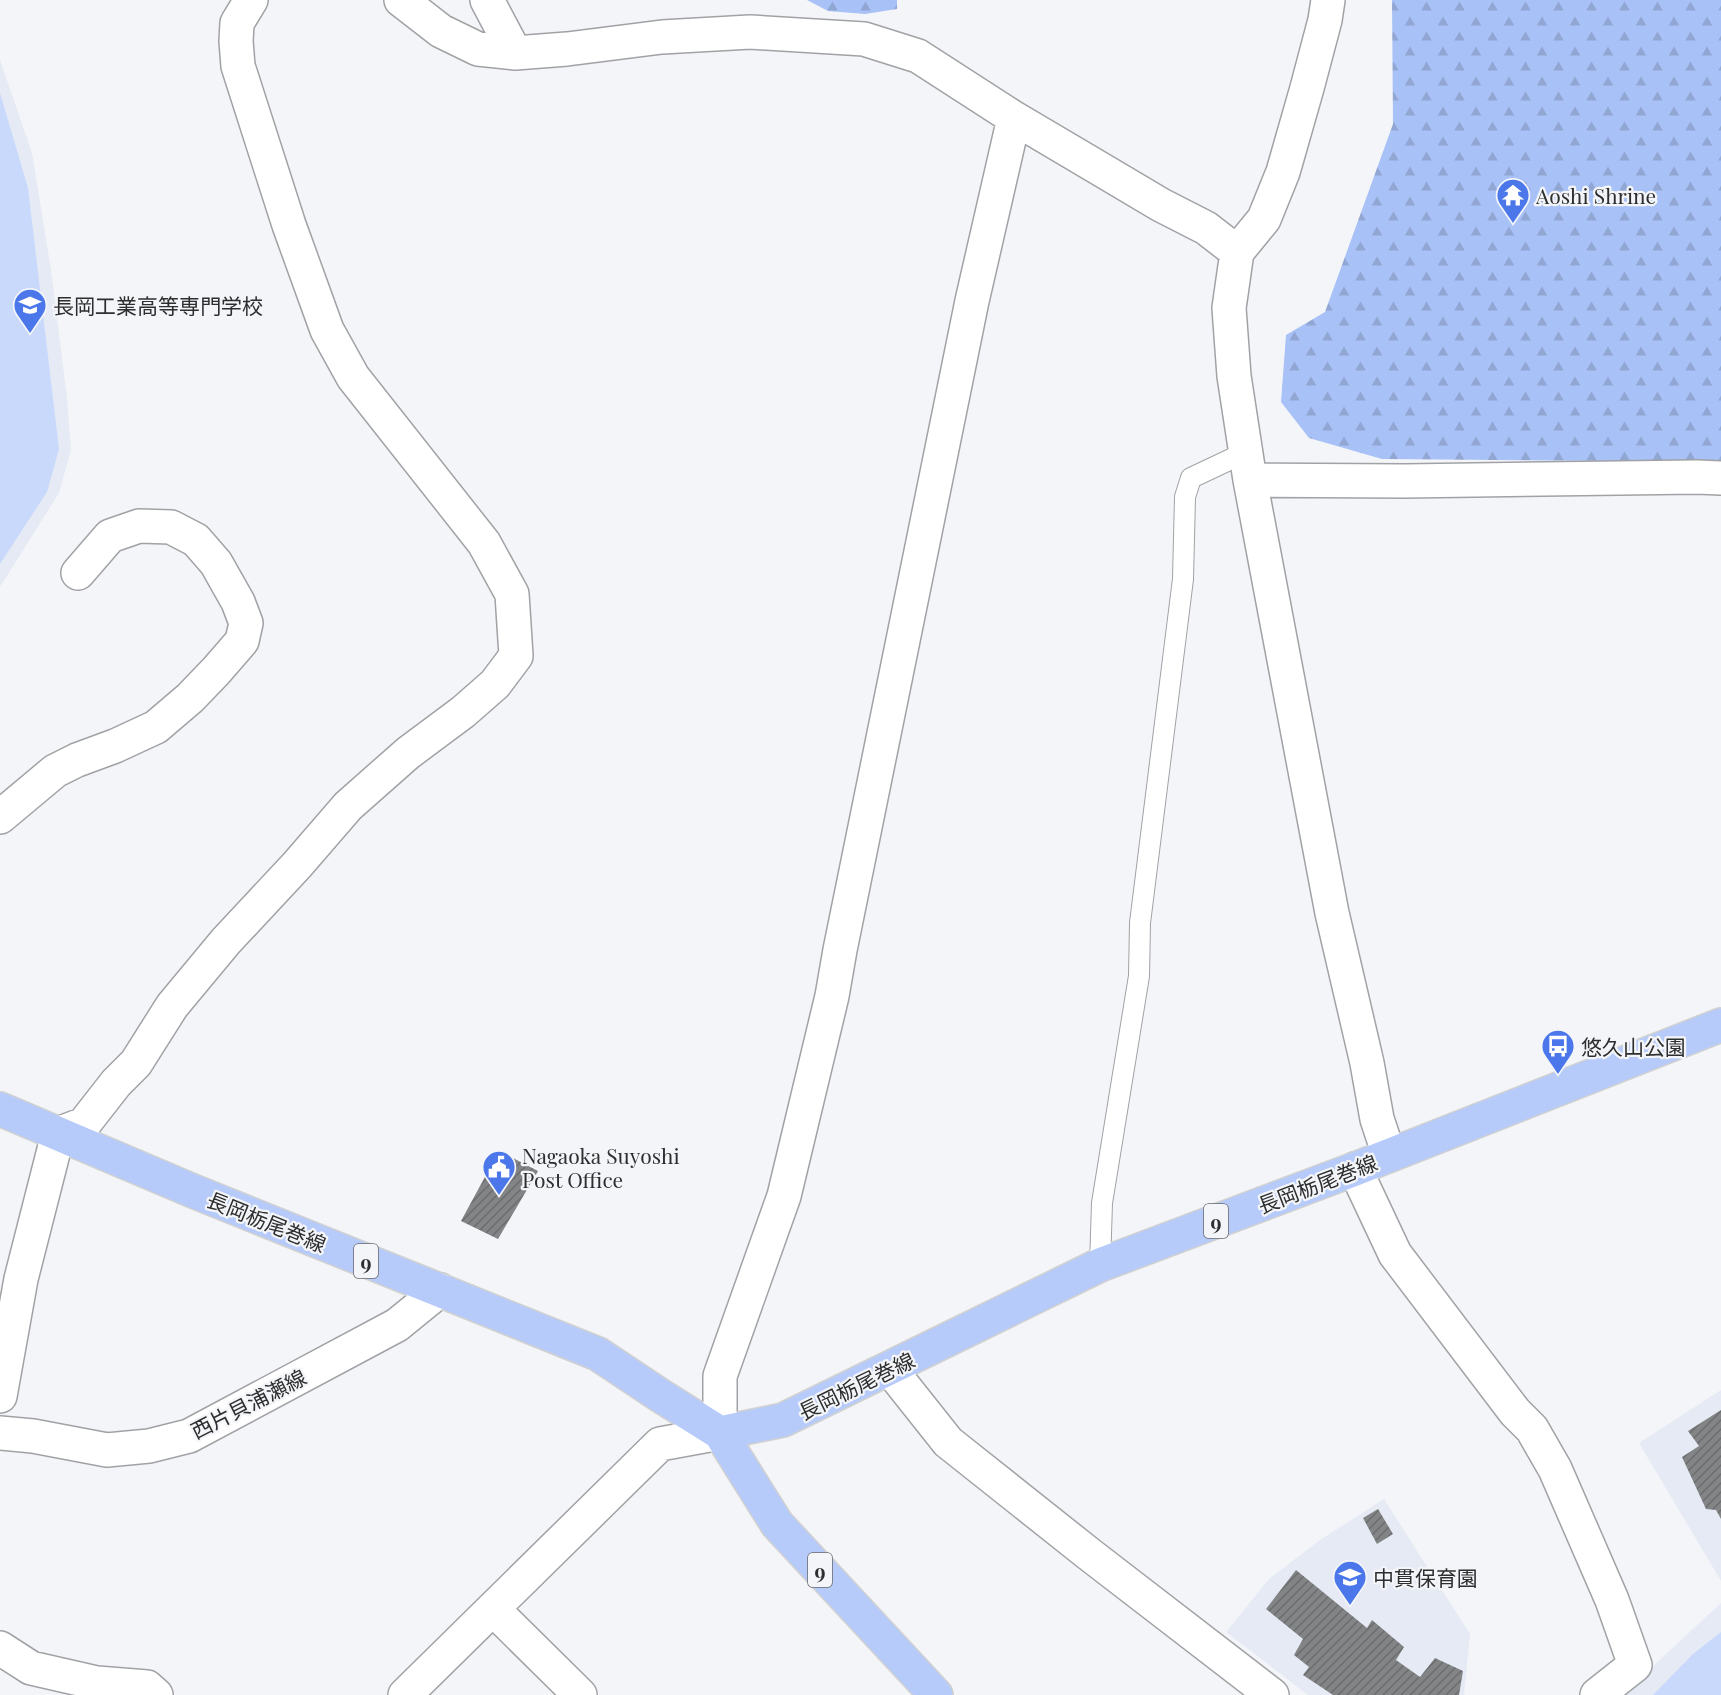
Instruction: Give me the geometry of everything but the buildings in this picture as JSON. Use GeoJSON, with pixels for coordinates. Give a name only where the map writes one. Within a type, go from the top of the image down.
{"type":"FeatureCollection","features":[{"type":"Feature","properties":{"kind":"main road","name":"長岡栃尾巻線"},"geometry":{"type":"LineString","coordinates":[[0,1109],[193,1191],[598,1354],[720,1433],[783,1420],[1100,1265],[1355,1169],[1721,1025]]}},
{"type":"Feature","properties":{"kind":"main road","name":"9"},"geometry":{"type":"LineString","coordinates":[[720,1433],[777,1524],[936,1695]]}},
{"type":"Feature","properties":{"kind":"street"},"geometry":{"type":"LineString","coordinates":[[0,1396],[21,1279],[58,1134],[84,1124],[116,1083],[136,1063],[172,1006],[226,941],[348,806],[408,753],[495,684],[516,656],[512,594],[484,543],[353,376],[327,330],[289,225],[238,66],[237,23],[252,0]]}},
{"type":"Feature","properties":{"kind":"street"},"geometry":{"type":"LineString","coordinates":[[401,0],[441,31],[478,49],[515,53],[662,37],[750,32],[864,39],[918,56],[1014,118],[1161,205],[1206,228],[1237,252]]}},
{"type":"Feature","properties":{"kind":"street"},"geometry":{"type":"LineString","coordinates":[[487,0],[515,53]]}},
{"type":"Feature","properties":{"kind":"street"},"geometry":{"type":"LineString","coordinates":[[1328,0],[1325,20],[1283,172],[1264,219],[1237,252],[1229,308],[1234,376],[1248,466],[1332,914],[1367,1063],[1377,1119],[1389,1155]]}},
{"type":"Feature","properties":{"kind":"street"},"geometry":{"type":"LineString","coordinates":[[405,1695],[660,1444],[720,1433],[720,1376],[784,1196],[832,996],[972,302],[1014,118]]}},
{"type":"Feature","properties":{"kind":"street"},"geometry":{"type":"LineString","coordinates":[[1248,466],[1405,481],[1721,478]]}},
{"type":"Feature","properties":{"kind":"street"},"geometry":{"type":"LineString","coordinates":[[0,817],[55,771],[156,727],[190,698],[242,640],[246,623],[238,602],[216,563],[196,540],[171,527],[138,526],[110,536],[78,573]]}},
{"type":"Feature","properties":{"kind":"street"},"geometry":{"type":"LineString","coordinates":[[1355,1169],[1395,1254],[1515,1412],[1532,1429],[1555,1469],[1612,1600],[1635,1665],[1597,1695]]}},
{"type":"Feature","properties":{"kind":"street","name":"西片貝浦瀬線"},"geometry":{"type":"LineString","coordinates":[[0,1432],[107,1450],[149,1446],[189,1436],[397,1325],[440,1290]]}},
{"type":"Feature","properties":{"kind":"street"},"geometry":{"type":"LineString","coordinates":[[890,1369],[948,1442],[1272,1695]]}},
{"type":"Feature","properties":{"kind":"street"},"geometry":{"type":"LineString","coordinates":[[493,1609],[580,1695]]}},
{"type":"Feature","properties":{"kind":"street"},"geometry":{"type":"LineString","coordinates":[[0,1648],[31,1668],[97,1683],[147,1687],[156,1695]]}},
{"type":"Feature","properties":{"kind":"lane"},"geometry":{"type":"LineString","coordinates":[[1100,1265],[1101,1203],[1140,976],[1140,923],[1183,579],[1185,497],[1191,478],[1248,466]]}},
{"type":"Feature","properties":{"kind":"shaded area","name":"長岡工業高等専門学校"},"geometry":{"type":"Polygon","coordinates":[[[0,60],[32,153],[51,270],[71,450],[59,493],[0,587],[0,60]]]}},
{"type":"Feature","properties":{"kind":"shaded area","name":"長岡工業高等専門学校"},"geometry":{"type":"Polygon","coordinates":[[[0,93],[28,188],[59,449],[47,492],[0,564],[0,93]]]}},
{"type":"Feature","properties":{"kind":"shaded area"},"geometry":{"type":"Polygon","coordinates":[[[1721,1390],[1721,1581],[1639,1443],[1721,1390]]]}},
{"type":"Feature","properties":{"kind":"shaded area","name":"中貫保育園"},"geometry":{"type":"Polygon","coordinates":[[[1384,1499],[1470,1634],[1464,1695],[1308,1695],[1226,1632],[1269,1579],[1320,1540],[1384,1499]]]}},
{"type":"Feature","properties":{"kind":"shaded area"},"geometry":{"type":"Polygon","coordinates":[[[1721,1603],[1721,1695],[1622,1695],[1721,1603]]]}},
{"type":"Feature","properties":{"kind":"shaded area"},"geometry":{"type":"Polygon","coordinates":[[[1721,1632],[1721,1695],[1653,1695],[1693,1654],[1721,1632]]]}},
{"type":"Feature","properties":{"kind":"green space"},"geometry":{"type":"Polygon","coordinates":[[[807,0],[897,0],[897,9],[865,14],[828,11],[807,0]]]}},
{"type":"Feature","properties":{"kind":"green space","name":"Aoshi Shrine"},"geometry":{"type":"Polygon","coordinates":[[[1392,0],[1721,0],[1721,462],[1382,459],[1309,438],[1281,402],[1286,335],[1325,312],[1393,124],[1392,0]]]}},
{"type":"Feature","properties":{"kind":"place","name":"Aoshi Shrine"},"geometry":{"type":"Point","coordinates":[1513,224]}},
{"type":"Feature","properties":{"kind":"place","name":"長岡工業高等専門学校"},"geometry":{"type":"Point","coordinates":[30,334]}},
{"type":"Feature","properties":{"kind":"place","name":"悠久山公園"},"geometry":{"type":"Point","coordinates":[1558,1075]}},
{"type":"Feature","properties":{"kind":"place","name":"Nagaoka Suyoshi Post Office"},"geometry":{"type":"Point","coordinates":[499,1196]}},
{"type":"Feature","properties":{"kind":"place","name":"中貫保育園"},"geometry":{"type":"Point","coordinates":[1350,1606]}}]}
